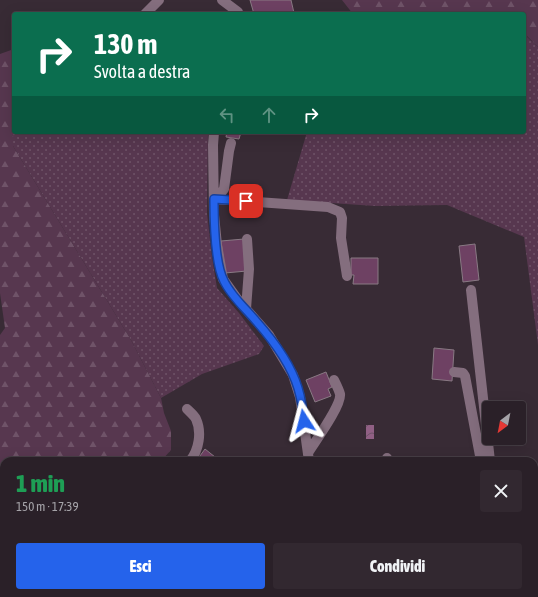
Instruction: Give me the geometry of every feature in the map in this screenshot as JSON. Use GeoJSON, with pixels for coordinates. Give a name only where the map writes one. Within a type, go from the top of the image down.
{"type":"FeatureCollection","features":[{"type":"Feature","properties":{"kind":"street"},"geometry":{"type":"LineString","coordinates":[[147,12],[159,0]]}},
{"type":"Feature","properties":{"kind":"street"},"geometry":{"type":"LineString","coordinates":[[222,0],[237,12]]}},
{"type":"Feature","properties":{"kind":"street"},"geometry":{"type":"LineString","coordinates":[[234,0],[238,12]]}},
{"type":"Feature","properties":{"kind":"street"},"geometry":{"type":"LineString","coordinates":[[214,134],[214,215],[223,280],[228,289],[268,335],[283,357],[295,381],[301,402],[308,457]]}},
{"type":"Feature","properties":{"kind":"street"},"geometry":{"type":"LineString","coordinates":[[214,199],[224,189],[228,151],[231,142]]}},
{"type":"Feature","properties":{"kind":"street"},"geometry":{"type":"LineString","coordinates":[[214,199],[334,208],[340,212],[342,218],[340,238],[347,276]]}},
{"type":"Feature","properties":{"kind":"street"},"geometry":{"type":"LineString","coordinates":[[246,309],[249,269],[247,239]]}},
{"type":"Feature","properties":{"kind":"street"},"geometry":{"type":"LineString","coordinates":[[471,290],[490,457]]}},
{"type":"Feature","properties":{"kind":"street"},"geometry":{"type":"LineString","coordinates":[[454,372],[462,373],[466,376],[480,457]]}},
{"type":"Feature","properties":{"kind":"street"},"geometry":{"type":"LineString","coordinates":[[308,457],[340,399],[340,394],[334,380]]}},
{"type":"Feature","properties":{"kind":"street"},"geometry":{"type":"LineString","coordinates":[[187,409],[196,418],[198,428],[199,439],[192,457]]}},
{"type":"Feature","properties":{"kind":"green space"},"geometry":{"type":"Polygon","coordinates":[[[342,0],[538,0],[538,47],[526,36],[526,12],[351,12],[342,0]]]}},
{"type":"Feature","properties":{"kind":"green space"},"geometry":{"type":"Polygon","coordinates":[[[526,36],[538,47],[538,345],[524,237],[447,205],[375,206],[287,200],[306,134],[526,134],[526,36]]]}},
{"type":"Feature","properties":{"kind":"green space"},"geometry":{"type":"Polygon","coordinates":[[[12,50],[13,146],[131,340],[161,398],[164,413],[171,431],[171,450],[165,457],[0,457],[0,335],[5,328],[0,293],[0,54],[12,50]]]}},
{"type":"Feature","properties":{"kind":"green space"},"geometry":{"type":"Polygon","coordinates":[[[13,134],[208,134],[207,213],[217,288],[239,313],[264,346],[259,354],[202,374],[161,398],[131,340],[13,146],[13,134]]]}},
{"type":"Feature","properties":{"kind":"water"},"geometry":{"type":"Polygon","coordinates":[[[366,425],[374,425],[374,439],[366,439],[366,425]]]}},
{"type":"Feature","properties":{"kind":"building"},"geometry":{"type":"Polygon","coordinates":[[[250,0],[291,0],[294,12],[253,12],[250,0]]]}},
{"type":"Feature","properties":{"kind":"building"},"geometry":{"type":"Polygon","coordinates":[[[227,134],[240,134],[239,139],[226,137],[227,134]]]}},
{"type":"Feature","properties":{"kind":"building"},"geometry":{"type":"Polygon","coordinates":[[[244,239],[247,271],[225,273],[221,241],[244,239]]]}},
{"type":"Feature","properties":{"kind":"building"},"geometry":{"type":"Polygon","coordinates":[[[475,244],[479,280],[463,282],[459,246],[475,244]]]}},
{"type":"Feature","properties":{"kind":"building"},"geometry":{"type":"Polygon","coordinates":[[[351,258],[378,258],[378,284],[353,284],[354,275],[351,275],[351,258]]]}},
{"type":"Feature","properties":{"kind":"building"},"geometry":{"type":"Polygon","coordinates":[[[434,348],[454,350],[452,381],[432,379],[434,348]]]}},
{"type":"Feature","properties":{"kind":"building"},"geometry":{"type":"Polygon","coordinates":[[[326,372],[332,387],[328,389],[331,396],[315,402],[306,380],[326,372]]]}},
{"type":"Feature","properties":{"kind":"building"},"geometry":{"type":"Polygon","coordinates":[[[205,449],[215,457],[199,457],[205,449]]]}},
{"type":"Feature","properties":{"kind":"route"},"geometry":{"type":"LineString","coordinates":[[246,201],[214,199],[217,245],[223,280],[228,289],[268,335],[283,357],[298,386],[304,421]]}}]}
